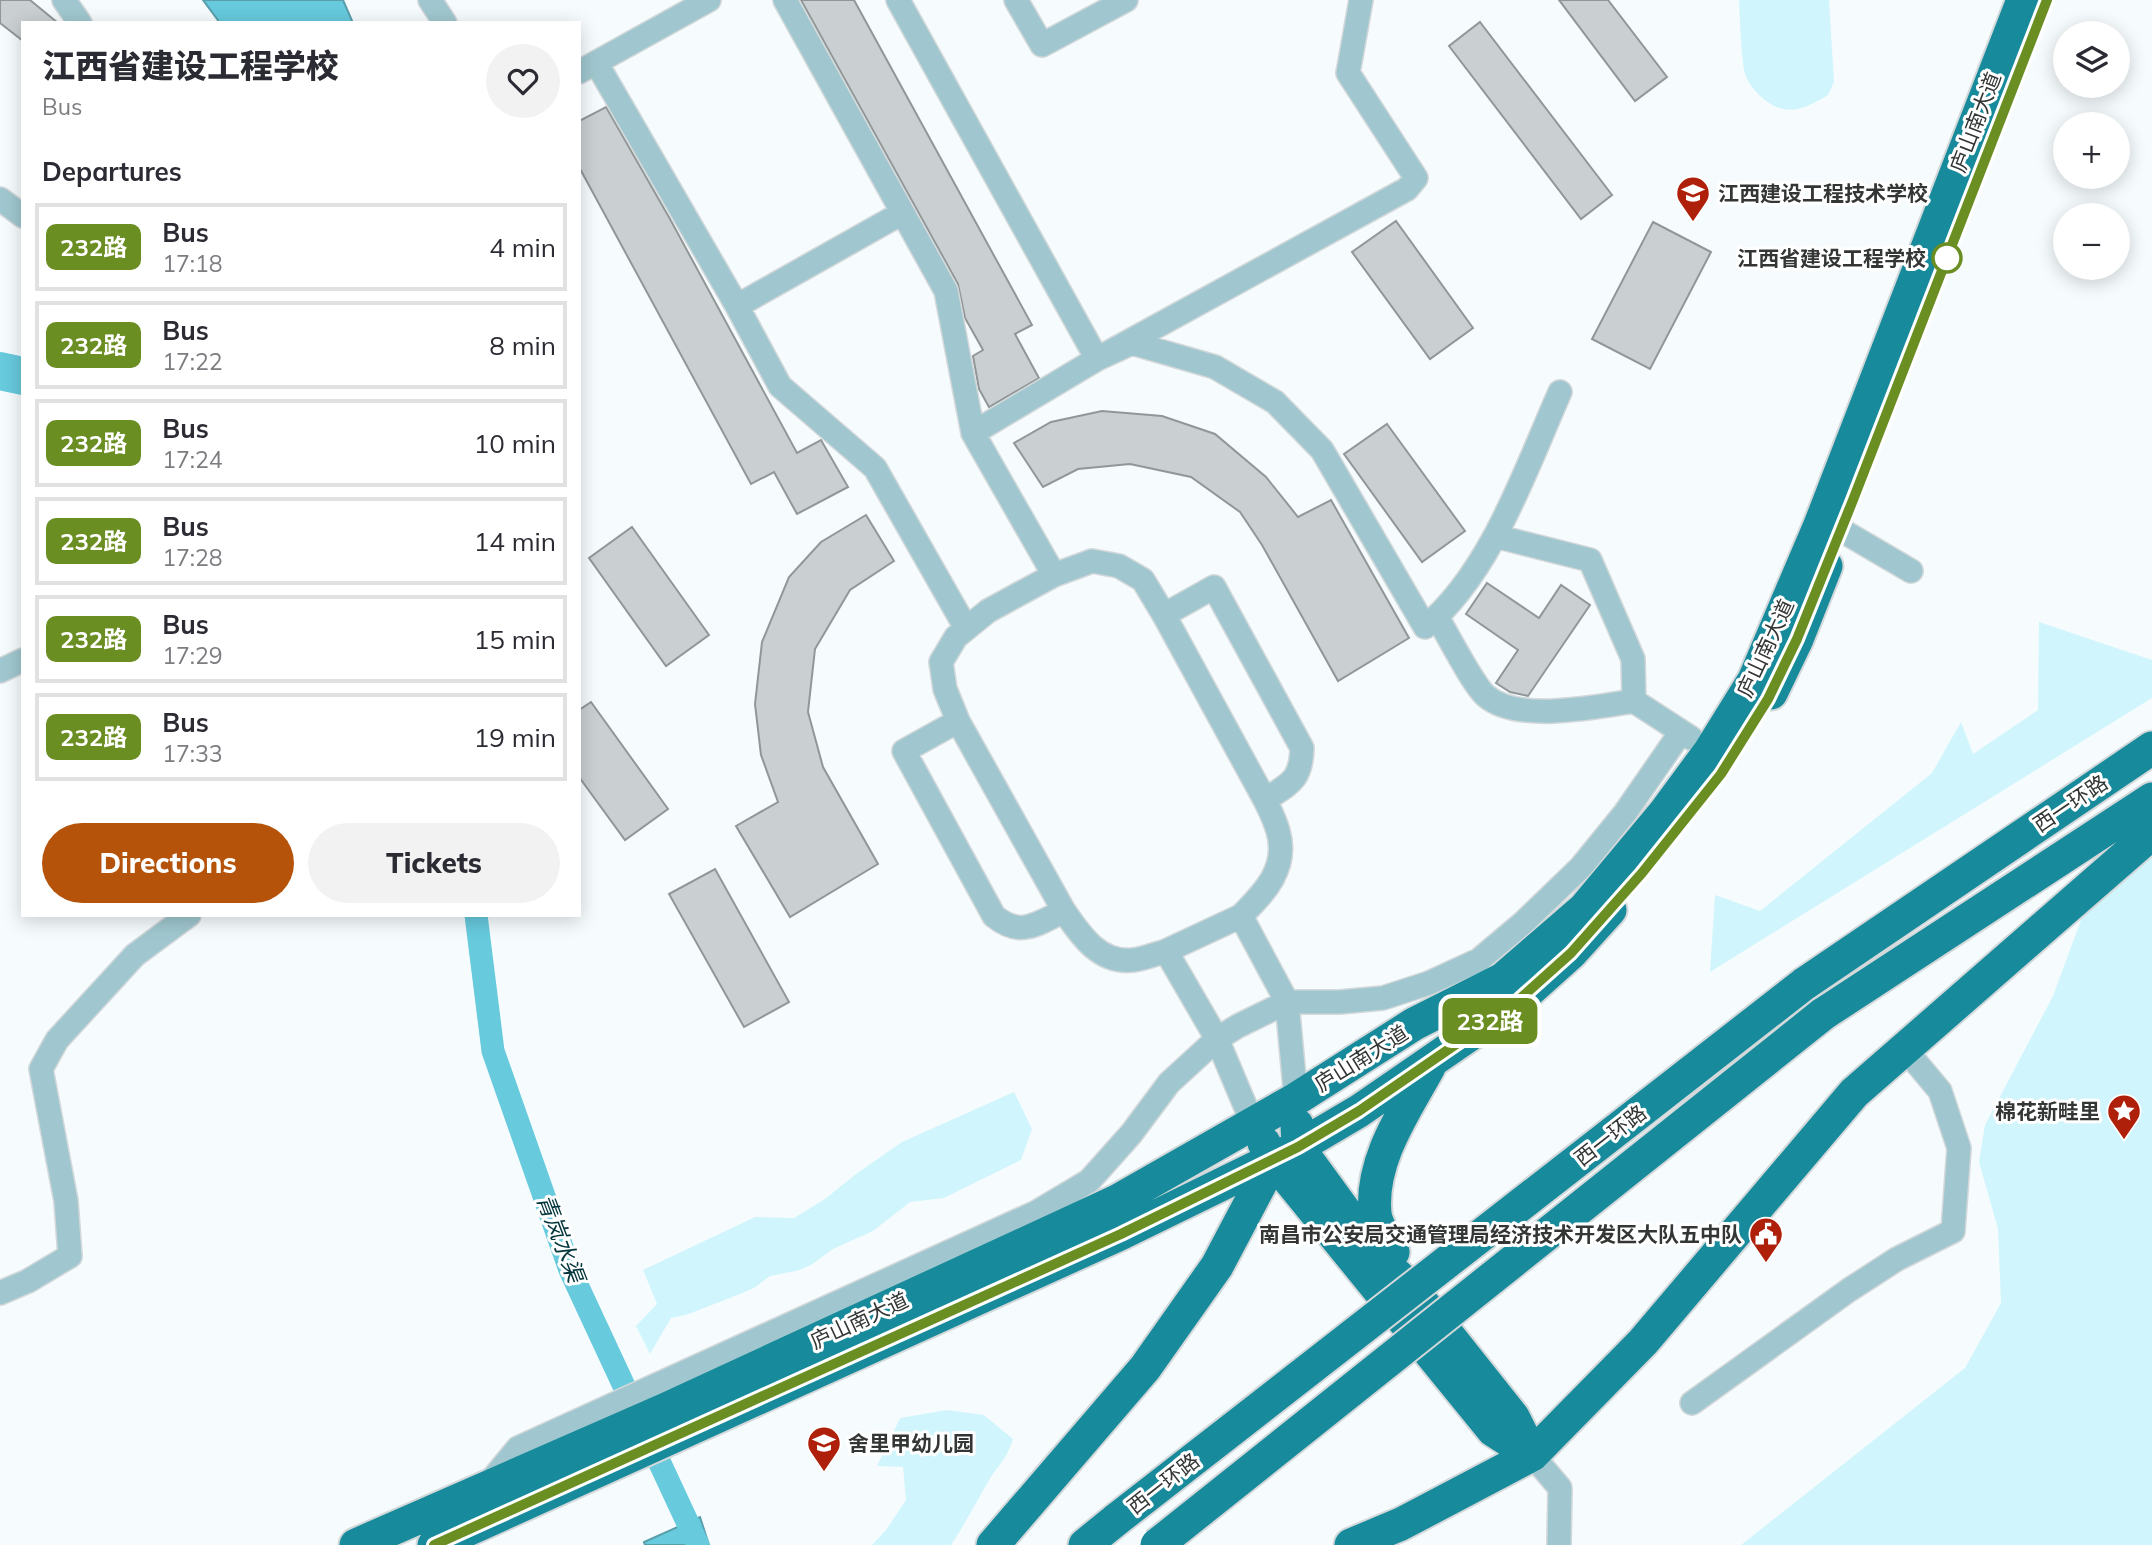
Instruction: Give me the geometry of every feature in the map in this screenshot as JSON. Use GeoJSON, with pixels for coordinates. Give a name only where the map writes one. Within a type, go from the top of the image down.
{"type":"FeatureCollection","features":[{"type":"Feature","properties":{"kind":"highway","name":"庐山南大道"},"geometry":{"type":"LineString","coordinates":[[434,1545],[669,1394],[1117,1201],[1296,1098],[1414,1024],[1503,979],[1584,909],[1665,812],[1710,751],[1754,680],[1820,525],[2023,0]]}},
{"type":"Feature","properties":{"kind":"highway","name":"庐山南大道"},"geometry":{"type":"LineString","coordinates":[[356,1545],[599,1440],[694,1427],[1121,1234],[1285,1153],[1359,1111],[1513,1005],[1571,953],[1642,873],[1721,774],[1768,699],[1797,639],[1841,530],[2047,0]]}},
{"type":"Feature","properties":{"kind":"highway","name":"西一环路"},"geometry":{"type":"LineString","coordinates":[[1085,1545],[1804,984],[2152,748]]}},
{"type":"Feature","properties":{"kind":"highway","name":"西一环路"},"geometry":{"type":"LineString","coordinates":[[1157,1545],[1823,1014],[2152,799]]}},
{"type":"Feature","properties":{"kind":"highway"},"geometry":{"type":"LineString","coordinates":[[1351,1545],[1401,1524],[1532,1455],[1643,1342],[1854,1093],[2152,833]]}},
{"type":"Feature","properties":{"kind":"highway"},"geometry":{"type":"LineString","coordinates":[[1409,1286],[1374,1216],[1376,1184],[1391,1137],[1433,1062]]}},
{"type":"Feature","properties":{"kind":"highway"},"geometry":{"type":"LineString","coordinates":[[993,1545],[1145,1368],[1217,1266],[1285,1153],[1296,1098]]}},
{"type":"Feature","properties":{"kind":"highway"},"geometry":{"type":"LineString","coordinates":[[1252,1122],[1285,1153],[1381,1261],[1409,1286],[1513,1417],[1532,1455]]}},
{"type":"Feature","properties":{"kind":"highway"},"geometry":{"type":"LineString","coordinates":[[1285,1153],[1493,1430],[1532,1455]]}},
{"type":"Feature","properties":{"kind":"street"},"geometry":{"type":"LineString","coordinates":[[64,0],[79,21]]}},
{"type":"Feature","properties":{"kind":"street"},"geometry":{"type":"LineString","coordinates":[[430,0],[444,21]]}},
{"type":"Feature","properties":{"kind":"street"},"geometry":{"type":"LineString","coordinates":[[709,0],[588,68],[737,306],[780,386],[875,468],[966,628]]}},
{"type":"Feature","properties":{"kind":"street"},"geometry":{"type":"LineString","coordinates":[[785,0],[946,291],[973,433],[1054,575]]}},
{"type":"Feature","properties":{"kind":"street"},"geometry":{"type":"LineString","coordinates":[[898,0],[1097,359]]}},
{"type":"Feature","properties":{"kind":"street"},"geometry":{"type":"LineString","coordinates":[[1016,0],[1042,45],[1126,0]]}},
{"type":"Feature","properties":{"kind":"street"},"geometry":{"type":"LineString","coordinates":[[973,433],[1097,359],[1407,189],[1416,178],[1348,73],[1361,0]]}},
{"type":"Feature","properties":{"kind":"street"},"geometry":{"type":"LineString","coordinates":[[0,199],[21,215]]}},
{"type":"Feature","properties":{"kind":"street"},"geometry":{"type":"LineString","coordinates":[[737,306],[902,212]]}},
{"type":"Feature","properties":{"kind":"street"},"geometry":{"type":"LineString","coordinates":[[1097,359],[1132,343],[1215,368],[1275,402],[1322,450],[1425,627],[1437,617],[1466,582],[1495,536],[1560,392]]}},
{"type":"Feature","properties":{"kind":"street"},"geometry":{"type":"LineString","coordinates":[[1841,530],[1912,571]]}},
{"type":"Feature","properties":{"kind":"street"},"geometry":{"type":"LineString","coordinates":[[1495,536],[1590,560],[1633,659],[1634,701]]}},
{"type":"Feature","properties":{"kind":"street"},"geometry":{"type":"LineString","coordinates":[[1092,561],[1119,566],[1143,580],[1265,800],[1279,832],[1280,861],[1267,890],[1241,916],[1166,951],[1132,960],[1106,958],[1083,938],[1064,911],[958,721],[945,689],[941,662],[956,636],[988,611],[1054,575],[1092,561]]}},
{"type":"Feature","properties":{"kind":"street"},"geometry":{"type":"LineString","coordinates":[[1164,615],[1214,587],[1302,748],[1301,767],[1293,781],[1265,800]]}},
{"type":"Feature","properties":{"kind":"street"},"geometry":{"type":"LineString","coordinates":[[1437,617],[1483,695],[1500,706],[1561,713],[1634,701],[1710,751]]}},
{"type":"Feature","properties":{"kind":"street"},"geometry":{"type":"LineString","coordinates":[[0,671],[21,661]]}},
{"type":"Feature","properties":{"kind":"street"},"geometry":{"type":"LineString","coordinates":[[958,721],[904,751],[994,916],[1006,926],[1024,930],[1064,911]]}},
{"type":"Feature","properties":{"kind":"street"},"geometry":{"type":"LineString","coordinates":[[669,1394],[1037,1212],[1089,1181],[1131,1134],[1169,1083],[1217,1039],[1238,1026],[1287,1002],[1340,1002],[1383,998],[1429,983],[1479,960],[1523,923],[1581,867],[1625,813],[1681,732]]}},
{"type":"Feature","properties":{"kind":"street"},"geometry":{"type":"LineString","coordinates":[[1241,916],[1287,1002],[1296,1098]]}},
{"type":"Feature","properties":{"kind":"street"},"geometry":{"type":"LineString","coordinates":[[0,1293],[28,1281],[70,1256],[66,1200],[41,1069],[57,1040],[135,955],[186,917]]}},
{"type":"Feature","properties":{"kind":"street"},"geometry":{"type":"LineString","coordinates":[[1166,951],[1217,1039],[1252,1122]]}},
{"type":"Feature","properties":{"kind":"street"},"geometry":{"type":"LineString","coordinates":[[1692,1403],[1849,1290],[1897,1259],[1953,1231],[1959,1148],[1940,1091],[1904,1048]]}},
{"type":"Feature","properties":{"kind":"street"},"geometry":{"type":"LineString","coordinates":[[1532,1455],[1560,1488],[1559,1545]]}},
{"type":"Feature","properties":{"kind":"shaded area"},"geometry":{"type":"Polygon","coordinates":[[[1739,0],[1829,0],[1834,82],[1828,95],[1793,110],[1777,107],[1757,93],[1744,70],[1739,0]]]}},
{"type":"Feature","properties":{"kind":"shaded area"},"geometry":{"type":"Polygon","coordinates":[[[2039,622],[2152,660],[2152,698],[1710,972],[1715,895],[1760,911],[1932,773],[1961,722],[1973,754],[2038,710],[2039,622]]]}},
{"type":"Feature","properties":{"kind":"shaded area"},"geometry":{"type":"Polygon","coordinates":[[[2152,842],[2152,1545],[1741,1545],[1965,1368],[2001,1303],[1998,1229],[1979,1162],[1985,1125],[2053,996],[2092,890],[2152,842]]]}},
{"type":"Feature","properties":{"kind":"shaded area"},"geometry":{"type":"Polygon","coordinates":[[[1014,1092],[1032,1129],[1021,1160],[944,1198],[910,1202],[873,1231],[833,1249],[811,1265],[770,1276],[754,1288],[686,1315],[671,1318],[650,1354],[636,1326],[657,1304],[643,1270],[755,1217],[794,1218],[825,1199],[902,1142],[1014,1092]]]}},
{"type":"Feature","properties":{"kind":"shaded area"},"geometry":{"type":"Polygon","coordinates":[[[947,1410],[984,1415],[1013,1439],[1006,1455],[951,1545],[872,1545],[886,1530],[906,1500],[903,1467],[877,1466],[900,1418],[947,1410]]]}},
{"type":"Feature","properties":{"kind":"water"},"geometry":{"type":"Polygon","coordinates":[[[203,0],[343,0],[352,21],[219,21],[203,0]]]}},
{"type":"Feature","properties":{"kind":"water"},"geometry":{"type":"Polygon","coordinates":[[[700,1517],[709,1545],[645,1545],[644,1542],[700,1517]]]}},
{"type":"Feature","properties":{"kind":"building"},"geometry":{"type":"Polygon","coordinates":[[[0,0],[30,0],[56,21],[21,21],[21,39],[0,23],[0,0]]]}},
{"type":"Feature","properties":{"kind":"building"},"geometry":{"type":"Polygon","coordinates":[[[801,0],[854,0],[1032,325],[1015,334],[1039,378],[989,407],[979,389],[973,356],[983,350],[965,318],[958,284],[801,0]]]}},
{"type":"Feature","properties":{"kind":"building"},"geometry":{"type":"Polygon","coordinates":[[[1559,0],[1608,0],[1667,77],[1635,101],[1559,0]]]}},
{"type":"Feature","properties":{"kind":"building"},"geometry":{"type":"Polygon","coordinates":[[[1480,22],[1612,195],[1581,219],[1449,46],[1480,22]]]}},
{"type":"Feature","properties":{"kind":"building"},"geometry":{"type":"Polygon","coordinates":[[[606,107],[797,453],[821,440],[848,487],[797,514],[774,472],[751,484],[581,171],[581,120],[606,107]]]}},
{"type":"Feature","properties":{"kind":"building"},"geometry":{"type":"Polygon","coordinates":[[[1396,221],[1473,328],[1430,359],[1352,252],[1396,221]]]}},
{"type":"Feature","properties":{"kind":"building"},"geometry":{"type":"Polygon","coordinates":[[[1653,222],[1711,252],[1650,369],[1592,339],[1653,222]]]}},
{"type":"Feature","properties":{"kind":"building"},"geometry":{"type":"Polygon","coordinates":[[[1102,411],[1162,416],[1215,434],[1266,477],[1298,517],[1331,500],[1409,638],[1338,681],[1262,545],[1240,512],[1191,477],[1130,464],[1078,469],[1043,487],[1014,443],[1051,422],[1102,411]]]}},
{"type":"Feature","properties":{"kind":"building"},"geometry":{"type":"Polygon","coordinates":[[[1387,424],[1465,531],[1422,562],[1344,454],[1387,424]]]}},
{"type":"Feature","properties":{"kind":"building"},"geometry":{"type":"Polygon","coordinates":[[[866,515],[894,561],[850,590],[815,649],[808,712],[823,767],[878,864],[790,917],[736,826],[778,802],[761,755],[755,704],[762,642],[789,577],[821,542],[866,515]]]}},
{"type":"Feature","properties":{"kind":"building"},"geometry":{"type":"Polygon","coordinates":[[[632,527],[709,635],[666,666],[589,558],[632,527]]]}},
{"type":"Feature","properties":{"kind":"building"},"geometry":{"type":"Polygon","coordinates":[[[1487,583],[1539,618],[1561,585],[1590,605],[1528,696],[1510,692],[1496,683],[1518,650],[1466,614],[1487,583]]]}},
{"type":"Feature","properties":{"kind":"building"},"geometry":{"type":"Polygon","coordinates":[[[591,702],[668,809],[625,840],[581,780],[581,709],[591,702]]]}},
{"type":"Feature","properties":{"kind":"building"},"geometry":{"type":"Polygon","coordinates":[[[715,869],[789,1002],[744,1027],[669,894],[715,869]]]}},
{"type":"Feature","properties":{"kind":"waterway"},"geometry":{"type":"LineString","coordinates":[[0,371],[21,376]]}},
{"type":"Feature","properties":{"kind":"waterway","name":"青岚水渠"},"geometry":{"type":"LineString","coordinates":[[476,917],[493,1051],[570,1270],[698,1545]]}},
{"type":"Feature","properties":{"kind":"bus line","name":"232路"},"geometry":{"type":"LineString","coordinates":[[434,1545],[1121,1234],[1298,1147],[1433,1062],[1513,1005],[1571,953],[1642,873],[1721,774],[1768,699],[1797,639],[1853,500],[2047,0]]}},
{"type":"Feature","properties":{"kind":"place","name":"江西建设工程技术学校"},"geometry":{"type":"Point","coordinates":[1693,223]}},
{"type":"Feature","properties":{"kind":"place","name":"江西省建设工程学校"},"geometry":{"type":"Point","coordinates":[1947,258]}},
{"type":"Feature","properties":{"kind":"place","name":"棉花新畦里"},"geometry":{"type":"Point","coordinates":[2124,1141]}},
{"type":"Feature","properties":{"kind":"place","name":"南昌市公安局交通管理局经济技术开发区大队五中队"},"geometry":{"type":"Point","coordinates":[1766,1264]}},
{"type":"Feature","properties":{"kind":"place","name":"舍里甲幼儿园"},"geometry":{"type":"Point","coordinates":[824,1473]}}]}
